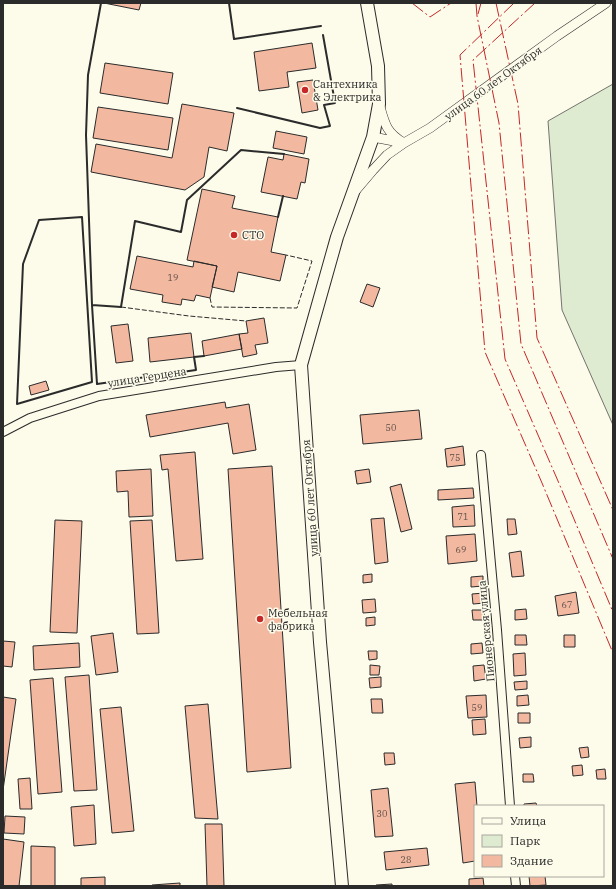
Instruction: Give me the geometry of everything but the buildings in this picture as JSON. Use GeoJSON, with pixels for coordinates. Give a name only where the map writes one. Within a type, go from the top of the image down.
{"type":"FeatureCollection","features":[{"type":"Feature","properties":{"kind":"main road","name":"улица 60 лет Октября"},"geometry":{"type":"LineString","coordinates":[[342,886],[320,642],[301,365],[337,237],[373,137],[379,104],[378,66],[367,3]]}},
{"type":"Feature","properties":{"kind":"street","name":"улица 60 лет Октября"},"geometry":{"type":"LineString","coordinates":[[352,195],[372,170],[387,155],[404,142],[430,128],[557,36],[606,3]]}},
{"type":"Feature","properties":{"kind":"street"},"geometry":{"type":"LineString","coordinates":[[379,104],[383,120],[388,131],[396,138],[404,142]]}},
{"type":"Feature","properties":{"kind":"street"},"geometry":{"type":"LineString","coordinates":[[373,137],[404,142]]}},
{"type":"Feature","properties":{"kind":"street","name":"улица Герцена"},"geometry":{"type":"LineString","coordinates":[[3,432],[30,418],[99,396],[276,367],[301,365]]}},
{"type":"Feature","properties":{"kind":"street","name":"Пионерская улица"},"geometry":{"type":"LineString","coordinates":[[481,455],[497,630],[510,805]]}},
{"type":"Feature","properties":{"kind":"green space"},"geometry":{"type":"Polygon","coordinates":[[[613,84],[613,425],[562,310],[548,121],[613,84]]]}},
{"type":"Feature","properties":{"kind":"fence"},"geometry":{"type":"LineString","coordinates":[[210,298],[212,307],[297,308],[312,261],[286,255]]}},
{"type":"Feature","properties":{"kind":"fence"},"geometry":{"type":"LineString","coordinates":[[121,307],[189,316],[246,321]]}},
{"type":"Feature","properties":{"kind":"wall"},"geometry":{"type":"LineString","coordinates":[[92,305],[86,135],[88,75],[101,3]]}},
{"type":"Feature","properties":{"kind":"wall"},"geometry":{"type":"LineString","coordinates":[[229,3],[234,39],[321,26]]}},
{"type":"Feature","properties":{"kind":"wall"},"geometry":{"type":"LineString","coordinates":[[237,108],[320,128],[330,126],[324,105],[335,103],[323,35]]}},
{"type":"Feature","properties":{"kind":"wall"},"geometry":{"type":"LineString","coordinates":[[204,356],[194,357],[196,370],[97,384],[92,305],[121,307],[135,221],[181,232],[187,200],[241,150],[284,154]]}},
{"type":"Feature","properties":{"kind":"wall"},"geometry":{"type":"LineString","coordinates":[[278,217],[283,196]]}},
{"type":"Feature","properties":{"kind":"wall"},"geometry":{"type":"LineString","coordinates":[[82,217],[92,382],[17,404],[23,264],[39,220],[82,217]]}},
{"type":"Feature","properties":{"kind":"power"},"geometry":{"type":"LineString","coordinates":[[412,3],[430,17],[451,3]]}},
{"type":"Feature","properties":{"kind":"power"},"geometry":{"type":"LineString","coordinates":[[476,3],[477,16],[499,123],[521,344],[613,559]]}},
{"type":"Feature","properties":{"kind":"power"},"geometry":{"type":"LineString","coordinates":[[478,14],[481,3]]}},
{"type":"Feature","properties":{"kind":"power"},"geometry":{"type":"LineString","coordinates":[[496,3],[518,104],[537,338],[613,510]]}},
{"type":"Feature","properties":{"kind":"power"},"geometry":{"type":"LineString","coordinates":[[514,3],[460,55],[485,352],[613,653]]}},
{"type":"Feature","properties":{"kind":"power"},"geometry":{"type":"LineString","coordinates":[[535,3],[473,60],[505,359],[613,612]]}},
{"type":"Feature","properties":{"kind":"place","name":"Сантехника & Электрика"},"geometry":{"type":"Point","coordinates":[305,90]}},
{"type":"Feature","properties":{"kind":"place","name":"СТО"},"geometry":{"type":"Point","coordinates":[234,235]}},
{"type":"Feature","properties":{"kind":"place","name":"Мебельная фабрика"},"geometry":{"type":"Point","coordinates":[260,619]}}]}
